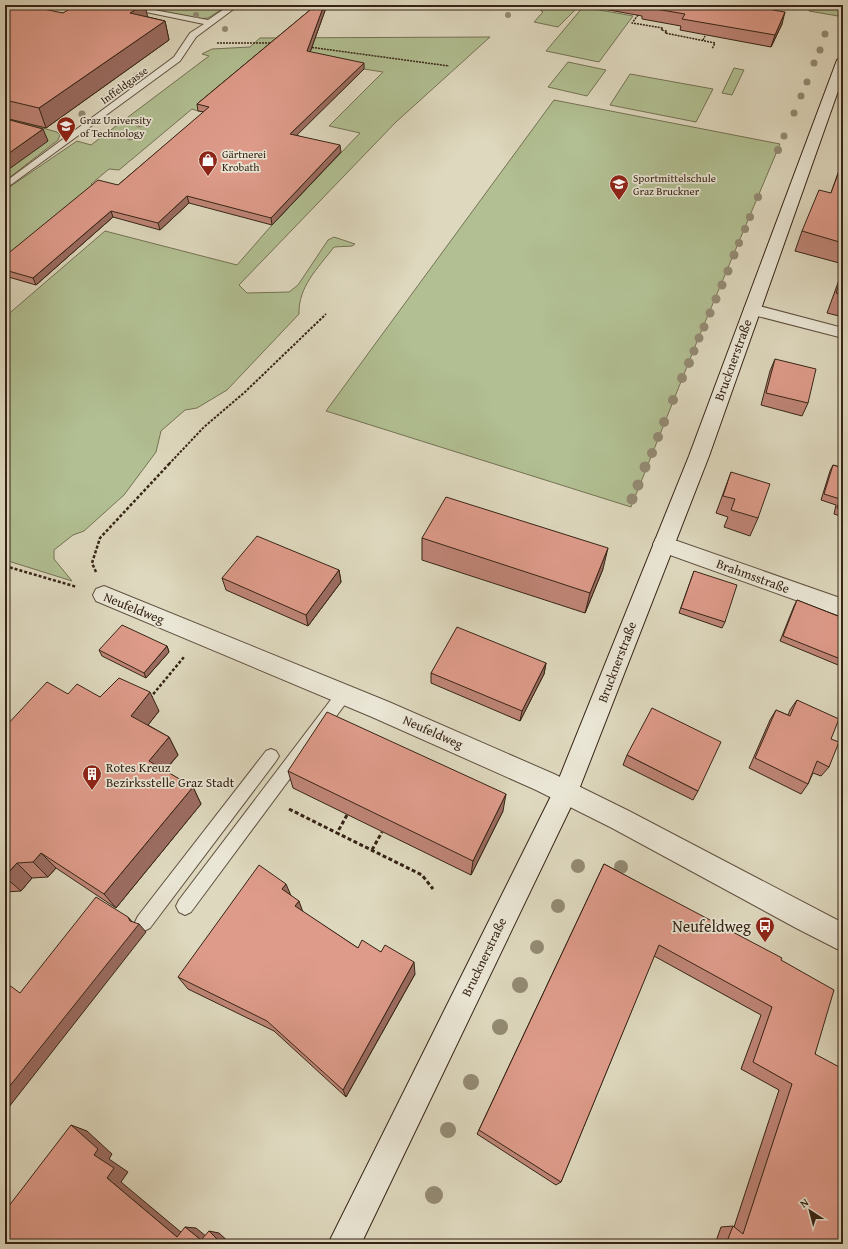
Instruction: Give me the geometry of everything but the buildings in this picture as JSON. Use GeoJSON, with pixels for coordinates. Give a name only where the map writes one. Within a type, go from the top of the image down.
{"type":"FeatureCollection","features":[{"type":"Feature","properties":{"kind":"main road","name":"Brucknerstraße"},"geometry":{"type":"LineString","coordinates":[[344,1244],[541,840],[566,792],[699,456],[843,60]]}},
{"type":"Feature","properties":{"kind":"main road"},"geometry":{"type":"LineString","coordinates":[[752,309],[843,333]]}},
{"type":"Feature","properties":{"kind":"main road","name":"Brahmsstraße"},"geometry":{"type":"LineString","coordinates":[[663,544],[843,608]]}},
{"type":"Feature","properties":{"kind":"main road","name":"Neufeldweg"},"geometry":{"type":"LineString","coordinates":[[104,595],[344,694],[566,792],[843,938]]}},
{"type":"Feature","properties":{"kind":"lane"},"geometry":{"type":"LineString","coordinates":[[5,10],[14,5]]}},
{"type":"Feature","properties":{"kind":"lane"},"geometry":{"type":"LineString","coordinates":[[5,30],[23,20],[38,5]]}},
{"type":"Feature","properties":{"kind":"lane"},"geometry":{"type":"LineString","coordinates":[[116,5],[210,23]]}},
{"type":"Feature","properties":{"kind":"lane","name":"Inffeldgasse"},"geometry":{"type":"LineString","coordinates":[[5,186],[177,59],[193,35],[235,5]]}},
{"type":"Feature","properties":{"kind":"lane"},"geometry":{"type":"LineString","coordinates":[[185,906],[344,694]]}},
{"type":"Feature","properties":{"kind":"lane"},"geometry":{"type":"LineString","coordinates":[[144,922],[271,756]]}},
{"type":"Feature","properties":{"kind":"path"},"geometry":{"type":"LineString","coordinates":[[638,15],[632,23],[663,28],[662,30],[667,31],[665,33],[716,43],[712,49]]}},
{"type":"Feature","properties":{"kind":"path"},"geometry":{"type":"LineString","coordinates":[[703,40],[705,36]]}},
{"type":"Feature","properties":{"kind":"path"},"geometry":{"type":"LineString","coordinates":[[189,42],[274,43]]}},
{"type":"Feature","properties":{"kind":"path"},"geometry":{"type":"LineString","coordinates":[[306,46],[449,66]]}},
{"type":"Feature","properties":{"kind":"path"},"geometry":{"type":"LineString","coordinates":[[104,595],[92,563],[100,538],[204,427],[245,392],[326,314]]}},
{"type":"Feature","properties":{"kind":"path","name":"Neufeldweg"},"geometry":{"type":"LineString","coordinates":[[5,566],[104,595]]}},
{"type":"Feature","properties":{"kind":"path"},"geometry":{"type":"LineString","coordinates":[[149,700],[185,656]]}},
{"type":"Feature","properties":{"kind":"path"},"geometry":{"type":"LineString","coordinates":[[266,797],[422,875],[433,889]]}},
{"type":"Feature","properties":{"kind":"path"},"geometry":{"type":"LineString","coordinates":[[337,833],[347,815]]}},
{"type":"Feature","properties":{"kind":"path"},"geometry":{"type":"LineString","coordinates":[[372,850],[382,832]]}},
{"type":"Feature","properties":{"kind":"green space"},"geometry":{"type":"Polygon","coordinates":[[[128,5],[196,5],[204,7],[207,5],[229,5],[208,18],[196,19],[128,5]]]}},
{"type":"Feature","properties":{"kind":"green space"},"geometry":{"type":"Polygon","coordinates":[[[546,5],[580,5],[558,27],[534,22],[543,12],[541,11],[546,5]]]}},
{"type":"Feature","properties":{"kind":"green space"},"geometry":{"type":"Polygon","coordinates":[[[812,5],[843,5],[838,16],[809,11],[812,5]]]}},
{"type":"Feature","properties":{"kind":"green space"},"geometry":{"type":"Polygon","coordinates":[[[583,7],[633,16],[599,62],[546,51],[583,7]]]}},
{"type":"Feature","properties":{"kind":"green space"},"geometry":{"type":"Polygon","coordinates":[[[490,37],[396,122],[239,285],[247,293],[289,292],[298,285],[328,240],[334,237],[355,244],[352,246],[334,247],[305,286],[299,314],[227,390],[197,408],[185,410],[161,431],[156,452],[124,495],[84,531],[73,535],[54,550],[54,559],[72,581],[5,560],[5,339],[10,334],[5,332],[5,317],[105,231],[237,265],[272,225],[360,133],[329,126],[383,72],[364,69],[198,111],[192,109],[119,170],[109,169],[91,184],[100,187],[5,265],[5,190],[77,141],[91,145],[209,56],[202,54],[212,49],[250,47],[260,38],[490,37]]]}},
{"type":"Feature","properties":{"kind":"green space"},"geometry":{"type":"Polygon","coordinates":[[[568,62],[606,70],[587,96],[548,87],[568,62]]]}},
{"type":"Feature","properties":{"kind":"green space"},"geometry":{"type":"Polygon","coordinates":[[[734,68],[744,70],[732,95],[722,93],[734,68]]]}},
{"type":"Feature","properties":{"kind":"green space"},"geometry":{"type":"Polygon","coordinates":[[[630,74],[713,89],[696,122],[610,105],[630,74]]]}},
{"type":"Feature","properties":{"kind":"green space","name":"Sportmittelschule Graz Bruckner"},"geometry":{"type":"Polygon","coordinates":[[[554,100],[780,144],[698,339],[631,507],[326,411],[554,100]]]}},
{"type":"Feature","properties":{"kind":"green space"},"geometry":{"type":"Polygon","coordinates":[[[5,118],[57,132],[60,135],[58,140],[5,181],[5,118]]]}},
{"type":"Feature","properties":{"kind":"place","name":"Graz University of Technology"},"geometry":{"type":"Point","coordinates":[66,143]}},
{"type":"Feature","properties":{"kind":"place","name":"Gärtnerei Krobath"},"geometry":{"type":"Point","coordinates":[208,177]}},
{"type":"Feature","properties":{"kind":"place","name":"Sportmittelschule Graz Bruckner"},"geometry":{"type":"Point","coordinates":[619,201]}},
{"type":"Feature","properties":{"kind":"place","name":"Rotes Kreuz Bezirksstelle Graz Stadt"},"geometry":{"type":"Point","coordinates":[92,791]}},
{"type":"Feature","properties":{"kind":"place","name":"Neufeldweg"},"geometry":{"type":"Point","coordinates":[765,943]}}]}
